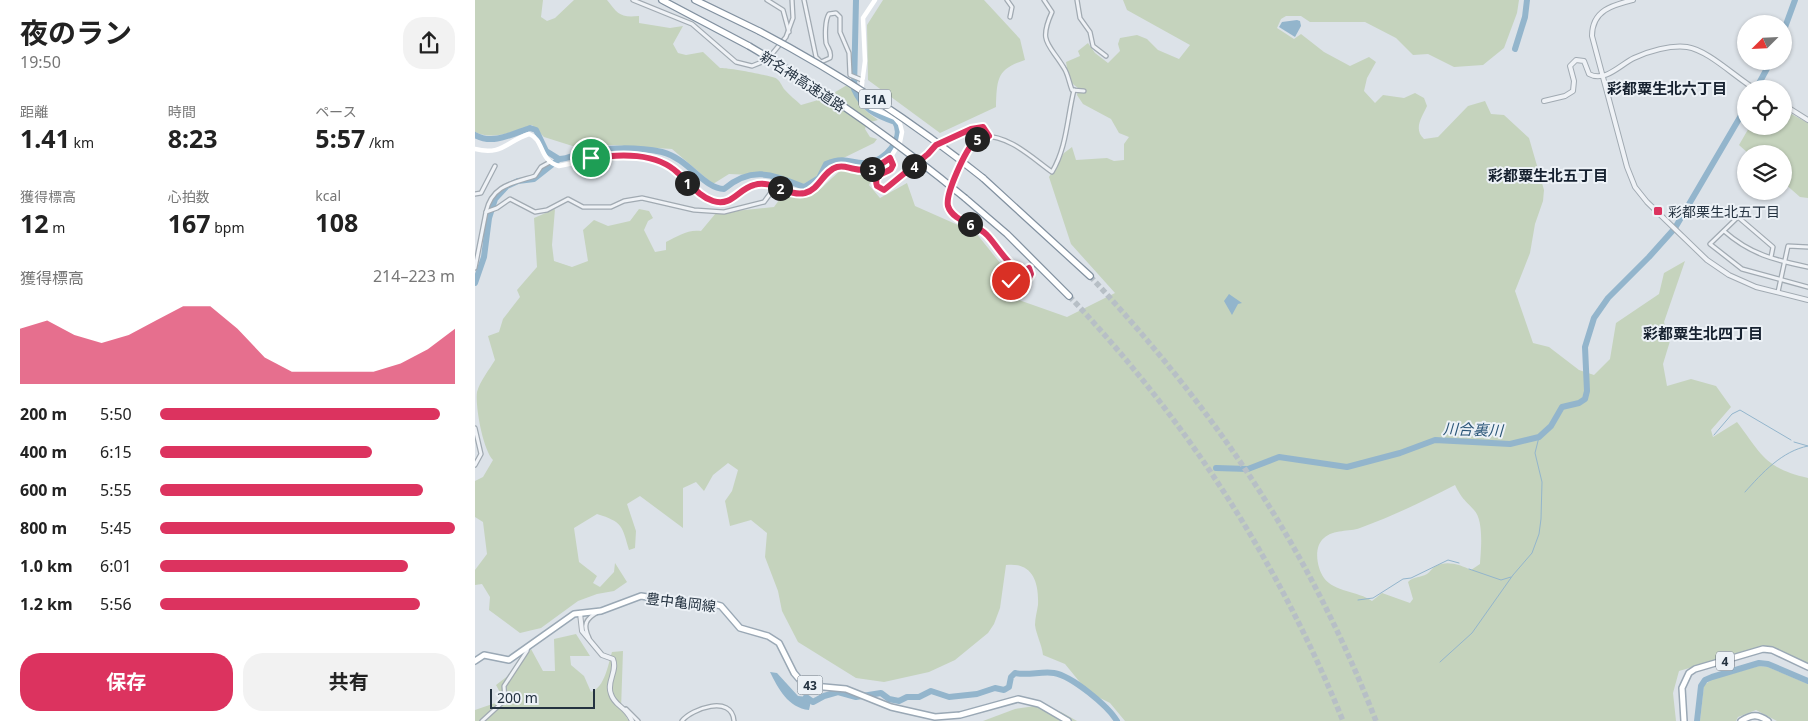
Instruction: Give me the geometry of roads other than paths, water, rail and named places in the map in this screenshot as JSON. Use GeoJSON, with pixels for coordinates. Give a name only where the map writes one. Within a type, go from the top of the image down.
{"type":"FeatureCollection","features":[{"type":"Feature","properties":{"kind":"highway","name":"新名神高速道路"},"geometry":{"type":"LineString","coordinates":[[660,0],[678,7],[749,46],[864,121],[965,198],[1007,234],[1069,296]]}},
{"type":"Feature","properties":{"kind":"highway","name":"新名神高速道路"},"geometry":{"type":"LineString","coordinates":[[695,0],[759,31],[814,61],[920,129],[983,178],[1091,276]]}},
{"type":"Feature","properties":{"kind":"main road"},"geometry":{"type":"LineString","coordinates":[[475,149],[491,151],[503,149],[529,134],[536,138],[542,152],[552,163],[563,166],[603,157],[655,159],[670,166],[692,188],[715,202],[731,200],[755,184],[775,186],[797,194],[804,193],[816,188],[835,167],[847,166],[854,169],[867,170],[874,168],[890,158],[900,142],[902,132],[900,124],[895,118],[875,111],[867,104],[861,92],[861,80],[865,61],[863,18],[875,0]]}},
{"type":"Feature","properties":{"kind":"main road","name":"豊中亀岡線"},"geometry":{"type":"LineString","coordinates":[[475,661],[484,655],[509,660],[569,616],[601,611],[641,596],[691,604],[714,603],[721,606],[734,624],[740,628],[768,636],[779,643],[794,673],[800,680],[813,686],[846,689],[891,707],[935,717],[960,715],[1019,699],[1039,704],[1068,721]]}},
{"type":"Feature","properties":{"kind":"main road","name":"4"},"geometry":{"type":"LineString","coordinates":[[1684,721],[1682,688],[1684,679],[1695,669],[1763,649],[1772,650],[1808,667]]}},
{"type":"Feature","properties":{"kind":"main road"},"geometry":{"type":"LineString","coordinates":[[1741,721],[1757,714],[1769,721]]}},
{"type":"Feature","properties":{"kind":"street"},"geometry":{"type":"LineString","coordinates":[[633,0],[693,24],[731,59],[746,66],[758,65],[767,60],[789,32],[793,18],[792,0]]}},
{"type":"Feature","properties":{"kind":"street"},"geometry":{"type":"LineString","coordinates":[[767,0],[783,10],[789,32]]}},
{"type":"Feature","properties":{"kind":"street"},"geometry":{"type":"LineString","coordinates":[[804,0],[814,54],[821,62],[828,61],[831,56],[826,41],[827,17],[834,13],[840,17],[840,32],[849,53],[852,76],[861,80]]}},
{"type":"Feature","properties":{"kind":"street"},"geometry":{"type":"LineString","coordinates":[[1007,0],[1012,7],[1010,17]]}},
{"type":"Feature","properties":{"kind":"street"},"geometry":{"type":"LineString","coordinates":[[1026,288],[1015,291],[1010,288],[1009,284],[1013,279],[1029,278],[1031,267],[1024,272],[1016,270],[987,235],[955,216],[948,205],[949,191],[972,144],[982,136],[989,136],[1011,144],[1052,172],[1063,151],[1064,136],[1074,90],[1064,67],[1049,49],[1044,38],[1045,27],[1051,12],[1045,0]]}},
{"type":"Feature","properties":{"kind":"street"},"geometry":{"type":"LineString","coordinates":[[1077,0],[1080,18],[1091,32],[1093,46],[1106,56]]}},
{"type":"Feature","properties":{"kind":"street"},"geometry":{"type":"LineString","coordinates":[[1633,0],[1607,8],[1594,21],[1592,36],[1601,76],[1630,177],[1647,202],[1716,268],[1755,287],[1808,300]]}},
{"type":"Feature","properties":{"kind":"street"},"geometry":{"type":"LineString","coordinates":[[1543,102],[1565,96],[1573,91],[1575,81],[1571,66],[1577,60],[1584,61],[1591,76],[1601,76],[1615,71],[1639,56],[1669,47],[1687,47],[1708,55],[1739,80]]}},
{"type":"Feature","properties":{"kind":"street"},"geometry":{"type":"LineString","coordinates":[[1074,90],[1084,91]]}},
{"type":"Feature","properties":{"kind":"street"},"geometry":{"type":"LineString","coordinates":[[1792,111],[1808,120]]}},
{"type":"Feature","properties":{"kind":"street"},"geometry":{"type":"LineString","coordinates":[[890,158],[893,165],[891,169],[879,175],[876,179],[879,189],[888,188],[936,145],[980,127],[983,127],[989,136]]}},
{"type":"Feature","properties":{"kind":"street"},"geometry":{"type":"LineString","coordinates":[[475,268],[488,203],[500,188],[515,180],[535,176],[541,167],[552,163]]}},
{"type":"Feature","properties":{"kind":"street"},"geometry":{"type":"LineString","coordinates":[[475,194],[481,194],[495,166]]}},
{"type":"Feature","properties":{"kind":"street"},"geometry":{"type":"LineString","coordinates":[[486,212],[497,208],[509,199],[535,212],[547,210],[568,199],[583,207],[611,207],[624,201],[642,198],[694,210],[724,212],[764,202],[775,186]]}},
{"type":"Feature","properties":{"kind":"street"},"geometry":{"type":"LineString","coordinates":[[1771,257],[1773,247],[1738,216],[1710,244],[1720,254],[1742,268],[1808,287]]}},
{"type":"Feature","properties":{"kind":"street"},"geometry":{"type":"LineString","coordinates":[[1723,231],[1745,248],[1808,267]]}},
{"type":"Feature","properties":{"kind":"street"},"geometry":{"type":"LineString","coordinates":[[1778,292],[1787,246],[1808,248]]}},
{"type":"Feature","properties":{"kind":"street"},"geometry":{"type":"LineString","coordinates":[[475,428],[481,454],[475,465]]}},
{"type":"Feature","properties":{"kind":"street"},"geometry":{"type":"LineString","coordinates":[[589,638],[585,626],[586,622],[601,611]]}},
{"type":"Feature","properties":{"kind":"street"},"geometry":{"type":"LineString","coordinates":[[580,613],[580,626],[602,655],[613,659],[614,669],[609,689],[613,699],[627,709],[638,721]]}},
{"type":"Feature","properties":{"kind":"street"},"geometry":{"type":"LineString","coordinates":[[482,721],[505,700],[504,686],[527,651],[527,646]]}},
{"type":"Feature","properties":{"kind":"street"},"geometry":{"type":"LineString","coordinates":[[682,721],[689,715],[716,705],[725,706],[731,710],[734,721]]}},
{"type":"Feature","properties":{"kind":"street"},"geometry":{"type":"LineString","coordinates":[[627,709],[632,721]]}},
{"type":"Feature","properties":{"kind":"water"},"geometry":{"type":"Polygon","coordinates":[[[1300,21],[1301,26],[1295,37],[1279,27],[1282,22],[1300,21]]]}},
{"type":"Feature","properties":{"kind":"water"},"geometry":{"type":"Polygon","coordinates":[[[1229,294],[1242,303],[1238,304],[1232,315],[1224,301],[1229,294]]]}},
{"type":"Feature","properties":{"kind":"water"},"geometry":{"type":"Polygon","coordinates":[[[770,672],[777,673],[798,696],[808,697],[811,701],[809,710],[790,701],[780,691],[770,672]]]}},
{"type":"Feature","properties":{"kind":"waterway"},"geometry":{"type":"LineString","coordinates":[[475,135],[482,138],[496,139],[530,128],[536,130],[546,151],[559,159],[601,150],[643,149],[662,152],[672,156],[717,188],[724,189],[744,177],[763,174],[804,187],[819,178],[826,164],[833,161],[844,160],[868,163],[881,158],[892,148],[897,135],[895,122],[881,117],[870,110],[861,102],[854,89],[856,0]]}},
{"type":"Feature","properties":{"kind":"waterway"},"geometry":{"type":"LineString","coordinates":[[1515,49],[1525,17],[1527,0]]}},
{"type":"Feature","properties":{"kind":"waterway","name":"川合裏川"},"geometry":{"type":"LineString","coordinates":[[1790,15],[1795,0]]}},
{"type":"Feature","properties":{"kind":"waterway","name":"川合裏川"},"geometry":{"type":"LineString","coordinates":[[1761,80],[1766,70]]}},
{"type":"Feature","properties":{"kind":"waterway","name":"川合裏川"},"geometry":{"type":"LineString","coordinates":[[1216,468],[1248,469],[1279,457],[1347,467],[1400,453],[1435,440],[1510,444],[1539,437],[1551,426],[1562,407],[1579,403],[1585,399],[1587,391],[1585,347],[1594,318],[1608,298],[1675,228],[1737,122]]}},
{"type":"Feature","properties":{"kind":"waterway"},"geometry":{"type":"LineString","coordinates":[[475,283],[484,257],[489,218],[495,199],[507,186],[518,181],[534,179],[558,160]]}},
{"type":"Feature","properties":{"kind":"waterway"},"geometry":{"type":"LineString","coordinates":[[1714,435],[1732,414],[1740,410],[1791,440]]}},
{"type":"Feature","properties":{"kind":"waterway"},"geometry":{"type":"LineString","coordinates":[[1440,662],[1472,633],[1513,575],[1532,553],[1539,534],[1541,519],[1542,482],[1535,453],[1539,437]]}},
{"type":"Feature","properties":{"kind":"waterway"},"geometry":{"type":"LineString","coordinates":[[1794,442],[1808,446]]}},
{"type":"Feature","properties":{"kind":"waterway"},"geometry":{"type":"LineString","coordinates":[[1745,492],[1766,470],[1781,458],[1808,446]]}},
{"type":"Feature","properties":{"kind":"waterway"},"geometry":{"type":"LineString","coordinates":[[1358,600],[1373,598],[1403,579],[1411,578],[1448,560],[1459,563]]}},
{"type":"Feature","properties":{"kind":"waterway"},"geometry":{"type":"LineString","coordinates":[[1469,569],[1501,580],[1511,577]]}},
{"type":"Feature","properties":{"kind":"waterway"},"geometry":{"type":"LineString","coordinates":[[1697,721],[1701,686],[1705,680],[1712,677],[1759,663],[1768,664],[1808,681]]}},
{"type":"Feature","properties":{"kind":"waterway"},"geometry":{"type":"LineString","coordinates":[[806,697],[813,702],[838,692],[856,697],[881,693],[889,699],[899,701],[907,697],[919,697],[931,691],[949,697],[977,694],[995,688],[1004,690],[1009,687],[1011,677],[1015,673],[1054,673],[1062,675],[1089,692],[1117,721]]}},
{"type":"Feature","properties":{"kind":"tunnel"},"geometry":{"type":"LineString","coordinates":[[1090,276],[1179,379],[1219,431],[1255,484],[1289,539],[1320,597],[1349,657],[1376,721]]}},
{"type":"Feature","properties":{"kind":"tunnel"},"geometry":{"type":"LineString","coordinates":[[1069,296],[1153,392],[1191,443],[1226,496],[1290,605],[1318,662],[1343,721]]}},
{"type":"Feature","properties":{"kind":"place","name":"彩都栗生北五丁目"},"geometry":{"type":"Point","coordinates":[1658,211]}},
{"type":"Feature","properties":{"kind":"district","name":"彩都粟生北六丁目"},"geometry":{"type":"Point","coordinates":[1667,88]}},
{"type":"Feature","properties":{"kind":"district","name":"彩都粟生北五丁目"},"geometry":{"type":"Point","coordinates":[1548,175]}},
{"type":"Feature","properties":{"kind":"district","name":"彩都粟生北四丁目"},"geometry":{"type":"Point","coordinates":[1703,333]}}]}
